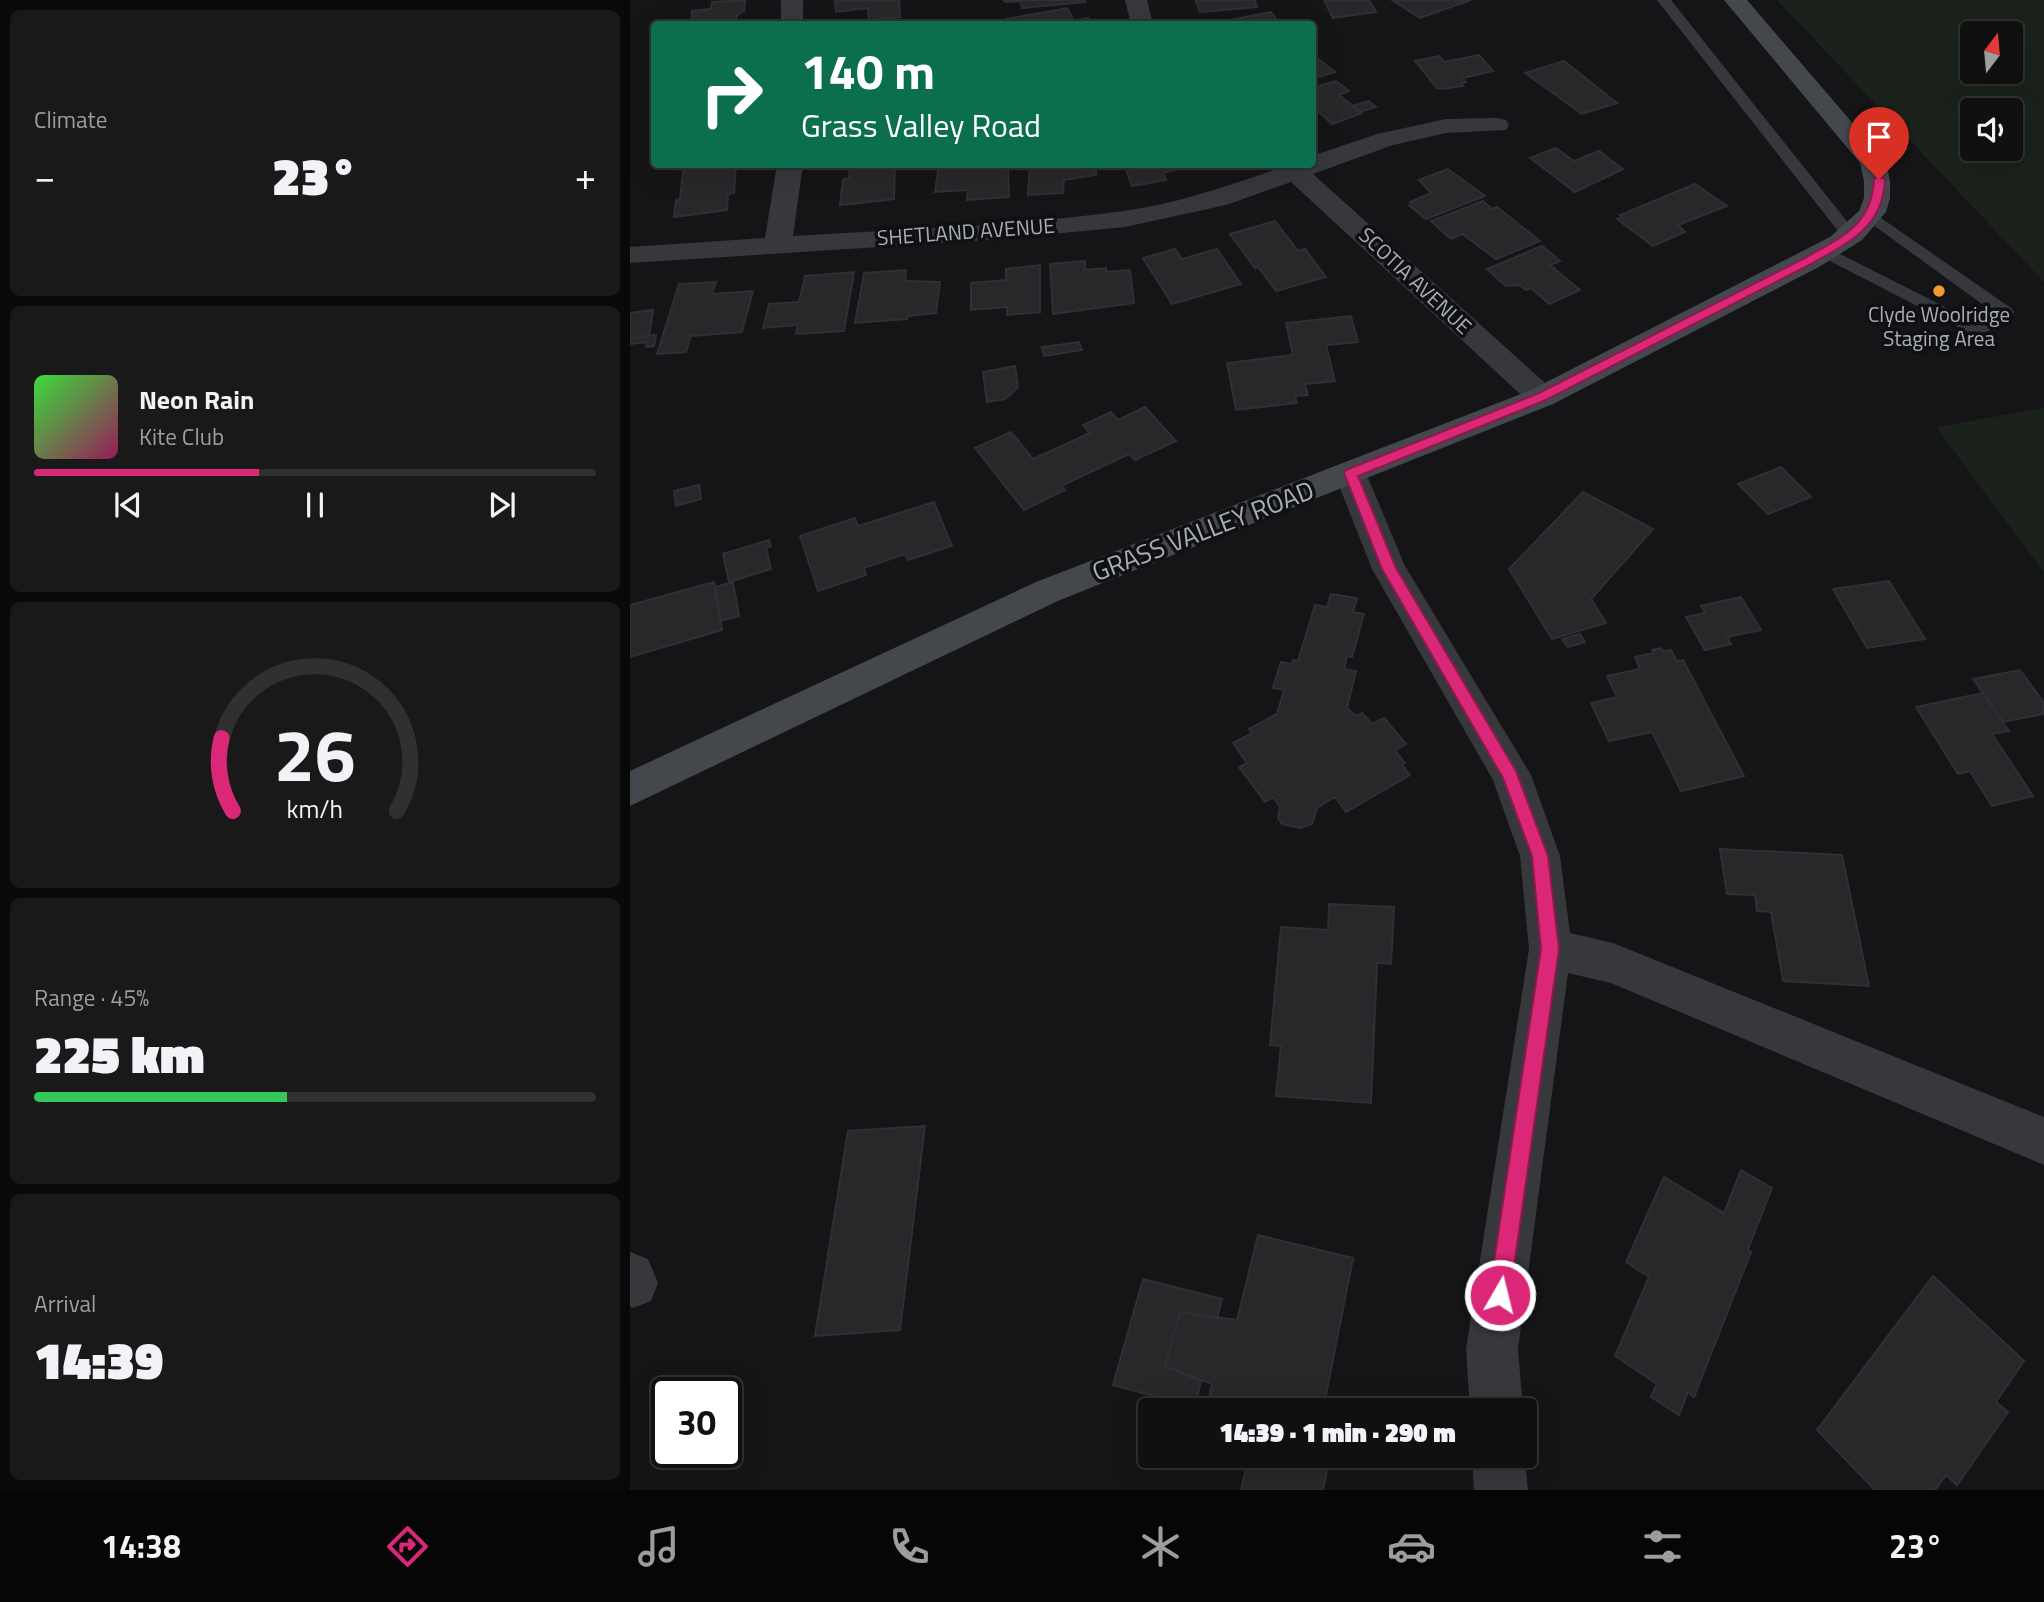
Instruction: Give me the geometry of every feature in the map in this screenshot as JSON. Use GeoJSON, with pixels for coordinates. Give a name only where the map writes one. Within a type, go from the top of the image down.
{"type":"FeatureCollection","features":[{"type":"Feature","properties":{"kind":"main road"},"geometry":{"type":"LineString","coordinates":[[1735,0],[1873,162],[1879,179],[1879,199],[1849,235]]}},
{"type":"Feature","properties":{"kind":"main road","name":"GRASS VALLEY ROAD"},"geometry":{"type":"LineString","coordinates":[[630,789],[1048,591],[1542,397],[1849,235]]}},
{"type":"Feature","properties":{"kind":"street"},"geometry":{"type":"LineString","coordinates":[[792,0],[792,21]]}},
{"type":"Feature","properties":{"kind":"street"},"geometry":{"type":"LineString","coordinates":[[1136,0],[1141,21]]}},
{"type":"Feature","properties":{"kind":"street","name":"SHETLAND AVENUE"},"geometry":{"type":"LineString","coordinates":[[1316,160],[1386,138],[1446,126],[1496,125]]}},
{"type":"Feature","properties":{"kind":"street"},"geometry":{"type":"LineString","coordinates":[[778,245],[789,168]]}},
{"type":"Feature","properties":{"kind":"street","name":"SHETLAND AVENUE"},"geometry":{"type":"LineString","coordinates":[[630,256],[989,232],[1125,219],[1217,199],[1291,168]]}},
{"type":"Feature","properties":{"kind":"street","name":"SCOTIA AVENUE"},"geometry":{"type":"LineString","coordinates":[[1291,168],[1542,397]]}},
{"type":"Feature","properties":{"kind":"street"},"geometry":{"type":"LineString","coordinates":[[1350,473],[1390,569],[1511,775],[1540,856],[1550,949],[1492,1349],[1495,1398]]}},
{"type":"Feature","properties":{"kind":"street"},"geometry":{"type":"LineString","coordinates":[[1550,949],[1612,963],[2044,1141]]}},
{"type":"Feature","properties":{"kind":"street"},"geometry":{"type":"LineString","coordinates":[[1500,1468],[1501,1490]]}},
{"type":"Feature","properties":{"kind":"lane"},"geometry":{"type":"LineString","coordinates":[[1664,0],[1849,235],[1978,330],[2005,312],[1849,235]]}},
{"type":"Feature","properties":{"kind":"shaded area"},"geometry":{"type":"Polygon","coordinates":[[[1777,0],[2044,0],[2044,282],[1777,0]]]}},
{"type":"Feature","properties":{"kind":"shaded area"},"geometry":{"type":"Polygon","coordinates":[[[2044,408],[2044,572],[1936,427],[2044,408]]]}},
{"type":"Feature","properties":{"kind":"building"},"geometry":{"type":"Polygon","coordinates":[[[745,0],[744,11],[737,15],[736,21],[691,21],[692,11],[711,9],[712,2],[745,0]]]}},
{"type":"Feature","properties":{"kind":"building"},"geometry":{"type":"Polygon","coordinates":[[[835,0],[899,0],[900,17],[869,20],[868,8],[836,12],[835,0]]]}},
{"type":"Feature","properties":{"kind":"building"},"geometry":{"type":"Polygon","coordinates":[[[1003,0],[1085,2],[1022,8],[1020,1],[1003,0]]]}},
{"type":"Feature","properties":{"kind":"building"},"geometry":{"type":"Polygon","coordinates":[[[1255,0],[1257,7],[1200,12],[1196,1],[1255,0]]]}},
{"type":"Feature","properties":{"kind":"building"},"geometry":{"type":"Polygon","coordinates":[[[1324,0],[1369,0],[1376,12],[1333,18],[1324,0]]]}},
{"type":"Feature","properties":{"kind":"building"},"geometry":{"type":"Polygon","coordinates":[[[1392,0],[1471,0],[1420,18],[1392,0]]]}},
{"type":"Feature","properties":{"kind":"building"},"geometry":{"type":"Polygon","coordinates":[[[1067,8],[1074,21],[1008,21],[1007,19],[1067,8]]]}},
{"type":"Feature","properties":{"kind":"building"},"geometry":{"type":"Polygon","coordinates":[[[1271,12],[1278,21],[1224,21],[1271,12]]]}},
{"type":"Feature","properties":{"kind":"building"},"geometry":{"type":"Polygon","coordinates":[[[1479,55],[1493,71],[1463,78],[1466,82],[1461,83],[1463,86],[1443,89],[1437,88],[1415,61],[1439,56],[1444,62],[1479,55]]]}},
{"type":"Feature","properties":{"kind":"building"},"geometry":{"type":"Polygon","coordinates":[[[1316,57],[1335,72],[1316,78],[1316,57]]]}},
{"type":"Feature","properties":{"kind":"building"},"geometry":{"type":"Polygon","coordinates":[[[1564,61],[1617,103],[1582,114],[1525,73],[1564,61]]]}},
{"type":"Feature","properties":{"kind":"building"},"geometry":{"type":"Polygon","coordinates":[[[1336,81],[1349,91],[1339,95],[1362,113],[1332,124],[1316,112],[1316,87],[1336,81]]]}},
{"type":"Feature","properties":{"kind":"building"},"geometry":{"type":"Polygon","coordinates":[[[1368,101],[1376,107],[1360,112],[1353,106],[1368,101]]]}},
{"type":"Feature","properties":{"kind":"building"},"geometry":{"type":"Polygon","coordinates":[[[1556,148],[1574,161],[1599,151],[1623,169],[1575,192],[1530,158],[1556,148]]]}},
{"type":"Feature","properties":{"kind":"building"},"geometry":{"type":"Polygon","coordinates":[[[684,168],[736,168],[734,193],[728,194],[727,210],[674,217],[676,200],[680,199],[684,168]]]}},
{"type":"Feature","properties":{"kind":"building"},"geometry":{"type":"Polygon","coordinates":[[[850,168],[895,168],[894,199],[840,205],[843,179],[849,178],[850,168]]]}},
{"type":"Feature","properties":{"kind":"building"},"geometry":{"type":"Polygon","coordinates":[[[938,168],[1008,168],[1009,197],[967,200],[968,190],[935,192],[938,168]]]}},
{"type":"Feature","properties":{"kind":"building"},"geometry":{"type":"Polygon","coordinates":[[[1030,168],[1096,168],[1096,175],[1064,180],[1063,193],[1028,195],[1030,168]]]}},
{"type":"Feature","properties":{"kind":"building"},"geometry":{"type":"Polygon","coordinates":[[[1125,168],[1181,168],[1163,173],[1166,180],[1132,186],[1125,168]]]}},
{"type":"Feature","properties":{"kind":"building"},"geometry":{"type":"Polygon","coordinates":[[[1448,169],[1485,196],[1426,219],[1409,205],[1412,203],[1410,202],[1431,193],[1419,180],[1448,169]]]}},
{"type":"Feature","properties":{"kind":"building"},"geometry":{"type":"Polygon","coordinates":[[[1695,184],[1727,206],[1678,225],[1685,232],[1653,246],[1617,219],[1622,217],[1620,215],[1695,184]]]}},
{"type":"Feature","properties":{"kind":"building"},"geometry":{"type":"Polygon","coordinates":[[[1483,201],[1492,209],[1497,207],[1540,241],[1496,259],[1462,234],[1451,239],[1431,221],[1483,201]]]}},
{"type":"Feature","properties":{"kind":"building"},"geometry":{"type":"Polygon","coordinates":[[[1275,221],[1298,251],[1305,249],[1326,277],[1276,291],[1230,234],[1275,221]]]}},
{"type":"Feature","properties":{"kind":"building"},"geometry":{"type":"Polygon","coordinates":[[[1542,246],[1560,261],[1550,265],[1580,290],[1549,304],[1531,288],[1526,290],[1520,285],[1506,286],[1487,269],[1542,246]]]}},
{"type":"Feature","properties":{"kind":"building"},"geometry":{"type":"Polygon","coordinates":[[[1175,249],[1182,259],[1217,249],[1241,284],[1172,304],[1143,258],[1175,249]]]}},
{"type":"Feature","properties":{"kind":"building"},"geometry":{"type":"Polygon","coordinates":[[[1085,261],[1085,270],[1130,270],[1134,303],[1053,314],[1050,264],[1085,261]]]}},
{"type":"Feature","properties":{"kind":"building"},"geometry":{"type":"Polygon","coordinates":[[[1040,265],[1040,312],[1007,315],[1007,307],[971,310],[971,283],[1006,280],[1006,269],[1040,265]]]}},
{"type":"Feature","properties":{"kind":"building"},"geometry":{"type":"Polygon","coordinates":[[[906,270],[905,281],[940,282],[936,313],[908,316],[907,319],[855,323],[864,273],[906,270]]]}},
{"type":"Feature","properties":{"kind":"building"},"geometry":{"type":"Polygon","coordinates":[[[854,272],[844,331],[796,334],[798,325],[763,328],[769,304],[799,302],[805,276],[854,272]]]}},
{"type":"Feature","properties":{"kind":"building"},"geometry":{"type":"Polygon","coordinates":[[[716,282],[712,294],[753,291],[742,332],[691,336],[686,352],[657,354],[679,284],[716,282]]]}},
{"type":"Feature","properties":{"kind":"building"},"geometry":{"type":"Polygon","coordinates":[[[653,310],[649,336],[630,338],[630,313],[653,310]]]}},
{"type":"Feature","properties":{"kind":"building"},"geometry":{"type":"Polygon","coordinates":[[[1351,316],[1358,342],[1326,345],[1335,381],[1305,384],[1308,395],[1295,396],[1297,403],[1236,410],[1227,363],[1293,355],[1286,323],[1351,316]]]}},
{"type":"Feature","properties":{"kind":"building"},"geometry":{"type":"Polygon","coordinates":[[[656,335],[654,346],[646,347],[647,342],[630,344],[630,338],[656,335]]]}},
{"type":"Feature","properties":{"kind":"building"},"geometry":{"type":"Polygon","coordinates":[[[1079,342],[1082,350],[1044,356],[1042,347],[1079,342]]]}},
{"type":"Feature","properties":{"kind":"building"},"geometry":{"type":"Polygon","coordinates":[[[1015,366],[1018,387],[1005,399],[987,402],[983,372],[1015,366]]]}},
{"type":"Feature","properties":{"kind":"building"},"geometry":{"type":"Polygon","coordinates":[[[1145,407],[1176,441],[1135,460],[1129,454],[1061,486],[1065,490],[1024,510],[975,448],[1011,432],[1033,459],[1090,433],[1083,425],[1111,412],[1118,420],[1145,407]]]}},
{"type":"Feature","properties":{"kind":"building"},"geometry":{"type":"Polygon","coordinates":[[[1781,467],[1811,497],[1768,514],[1738,484],[1781,467]]]}},
{"type":"Feature","properties":{"kind":"building"},"geometry":{"type":"Polygon","coordinates":[[[699,485],[701,499],[676,506],[674,491],[699,485]]]}},
{"type":"Feature","properties":{"kind":"building"},"geometry":{"type":"Polygon","coordinates":[[[1583,492],[1653,529],[1591,599],[1606,623],[1552,639],[1509,569],[1583,492]]]}},
{"type":"Feature","properties":{"kind":"building"},"geometry":{"type":"Polygon","coordinates":[[[934,502],[952,546],[908,560],[905,554],[864,568],[866,575],[818,591],[800,536],[855,518],[858,526],[934,502]]]}},
{"type":"Feature","properties":{"kind":"building"},"geometry":{"type":"Polygon","coordinates":[[[769,540],[771,546],[766,548],[771,569],[729,582],[723,554],[769,540]]]}},
{"type":"Feature","properties":{"kind":"building"},"geometry":{"type":"Polygon","coordinates":[[[1889,581],[1925,639],[1867,648],[1833,589],[1889,581]]]}},
{"type":"Feature","properties":{"kind":"building"},"geometry":{"type":"Polygon","coordinates":[[[714,582],[722,630],[630,657],[630,605],[714,582]]]}},
{"type":"Feature","properties":{"kind":"building"},"geometry":{"type":"Polygon","coordinates":[[[733,582],[739,616],[721,621],[715,587],[733,582]]]}},
{"type":"Feature","properties":{"kind":"building"},"geometry":{"type":"Polygon","coordinates":[[[1331,594],[1357,598],[1353,612],[1364,614],[1352,657],[1347,656],[1344,669],[1356,671],[1347,708],[1356,716],[1362,713],[1372,724],[1384,718],[1406,744],[1395,750],[1410,775],[1346,812],[1335,797],[1317,808],[1312,824],[1300,828],[1282,824],[1278,818],[1280,807],[1273,797],[1265,802],[1239,767],[1247,763],[1233,743],[1252,733],[1249,729],[1277,714],[1284,690],[1273,688],[1281,662],[1292,664],[1293,660],[1298,661],[1315,605],[1327,607],[1331,594]]]}},
{"type":"Feature","properties":{"kind":"building"},"geometry":{"type":"Polygon","coordinates":[[[1741,597],[1761,630],[1727,637],[1731,644],[1705,650],[1686,617],[1705,613],[1701,606],[1741,597]]]}},
{"type":"Feature","properties":{"kind":"building"},"geometry":{"type":"Polygon","coordinates":[[[1580,634],[1585,642],[1568,647],[1562,639],[1580,634]]]}},
{"type":"Feature","properties":{"kind":"building"},"geometry":{"type":"Polygon","coordinates":[[[1661,648],[1663,651],[1671,650],[1677,661],[1683,660],[1744,776],[1681,791],[1652,732],[1609,741],[1591,703],[1617,697],[1607,676],[1640,669],[1635,657],[1654,653],[1652,650],[1661,648]]]}},
{"type":"Feature","properties":{"kind":"building"},"geometry":{"type":"Polygon","coordinates":[[[2020,670],[2044,703],[2044,714],[2003,722],[1973,679],[2020,670]]]}},
{"type":"Feature","properties":{"kind":"building"},"geometry":{"type":"Polygon","coordinates":[[[1983,693],[2009,731],[1992,734],[2033,796],[1992,806],[1970,771],[1958,774],[1916,707],[1983,693]]]}},
{"type":"Feature","properties":{"kind":"building"},"geometry":{"type":"Polygon","coordinates":[[[1720,849],[1842,855],[1869,986],[1783,981],[1771,912],[1757,911],[1755,895],[1727,894],[1720,849]]]}},
{"type":"Feature","properties":{"kind":"building"},"geometry":{"type":"Polygon","coordinates":[[[1329,904],[1394,907],[1391,964],[1377,963],[1371,1103],[1276,1096],[1281,1046],[1270,1045],[1281,927],[1328,930],[1329,904]]]}},
{"type":"Feature","properties":{"kind":"building"},"geometry":{"type":"Polygon","coordinates":[[[925,1126],[900,1330],[815,1336],[848,1131],[925,1126]]]}},
{"type":"Feature","properties":{"kind":"building"},"geometry":{"type":"Polygon","coordinates":[[[1741,1170],[1772,1188],[1748,1249],[1751,1252],[1694,1397],[1688,1392],[1679,1415],[1651,1397],[1657,1384],[1615,1356],[1649,1277],[1626,1262],[1664,1177],[1724,1213],[1741,1170]]]}},
{"type":"Feature","properties":{"kind":"building"},"geometry":{"type":"Polygon","coordinates":[[[1258,1235],[1353,1258],[1325,1398],[1209,1398],[1212,1384],[1165,1366],[1180,1312],[1237,1320],[1258,1235]]]}},
{"type":"Feature","properties":{"kind":"building"},"geometry":{"type":"Polygon","coordinates":[[[1933,1276],[2024,1361],[1996,1402],[2008,1412],[1957,1485],[1946,1475],[1935,1490],[1875,1490],[1817,1430],[1933,1276]]]}},
{"type":"Feature","properties":{"kind":"building"},"geometry":{"type":"Polygon","coordinates":[[[1143,1279],[1222,1299],[1217,1318],[1180,1312],[1165,1366],[1201,1381],[1197,1398],[1161,1398],[1113,1385],[1143,1279]]]}},
{"type":"Feature","properties":{"kind":"building"},"geometry":{"type":"Polygon","coordinates":[[[1246,1468],[1328,1468],[1323,1490],[1241,1490],[1246,1468]]]}},
{"type":"Feature","properties":{"kind":"place","name":"Clyde Woolridge Staging Area"},"geometry":{"type":"Point","coordinates":[1939,291]}},
{"type":"Feature","properties":{"kind":"route"},"geometry":{"type":"LineString","coordinates":[[1500,1295],[1550,949],[1540,856],[1511,775],[1390,569],[1350,473],[1542,397],[1809,261],[1851,237],[1871,216],[1879,199],[1879,179]]}}]}
